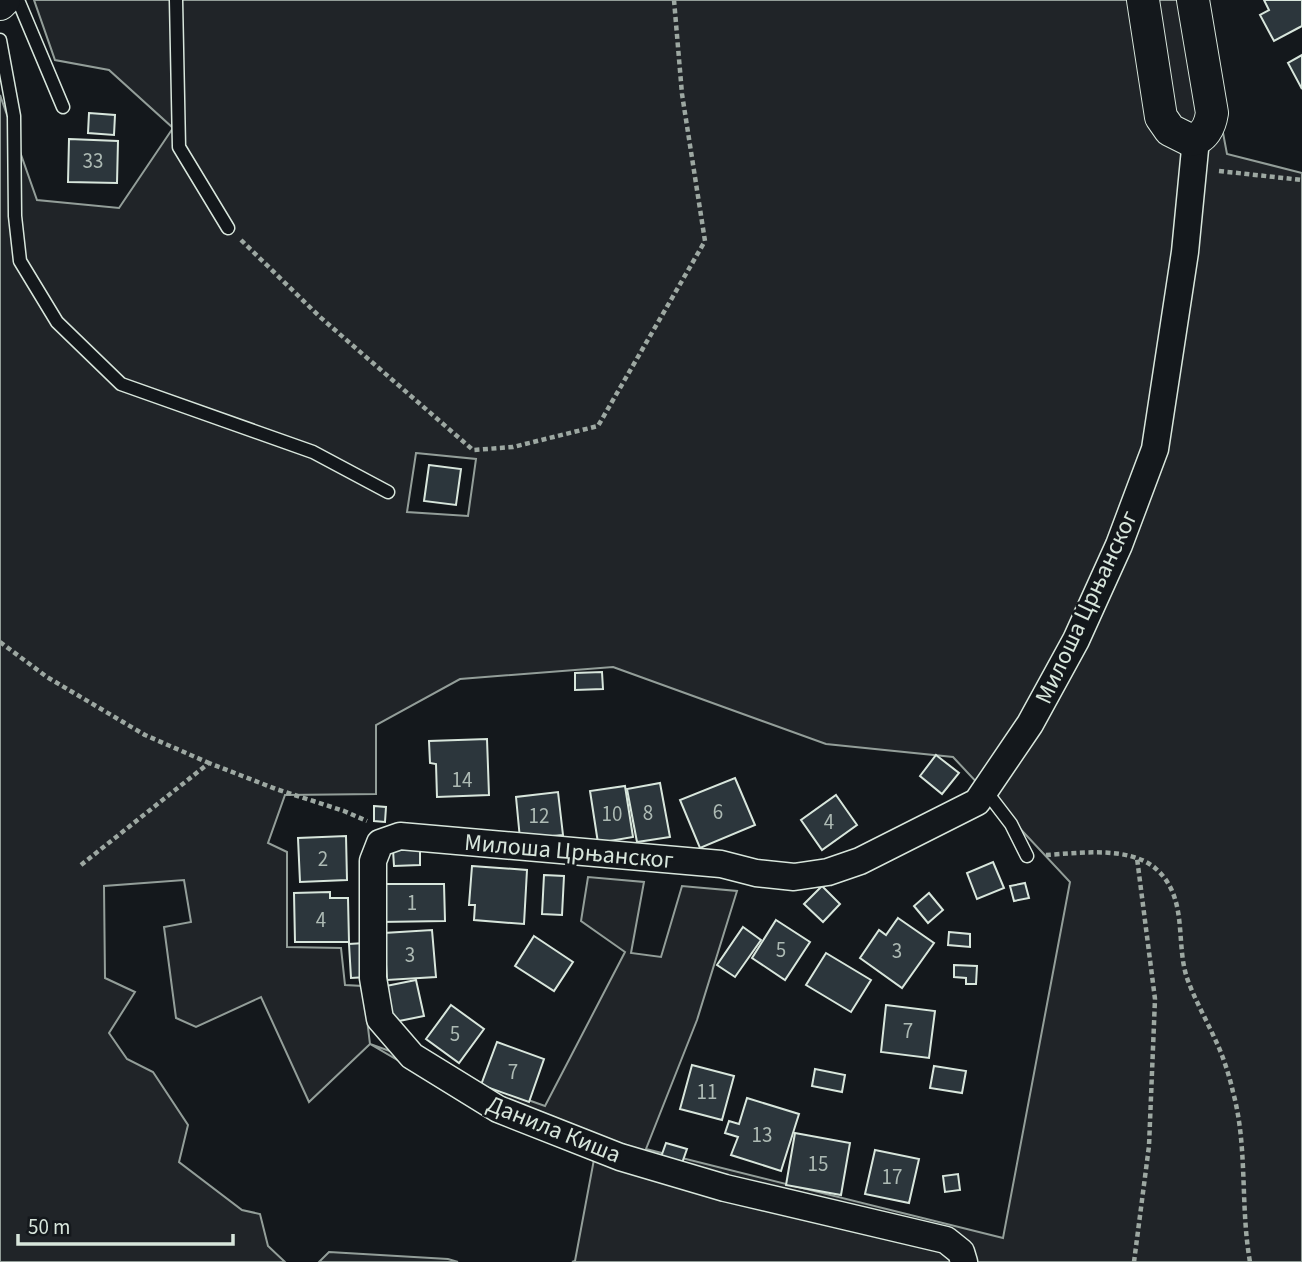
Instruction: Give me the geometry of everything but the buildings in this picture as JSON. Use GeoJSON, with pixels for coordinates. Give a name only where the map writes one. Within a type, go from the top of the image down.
{"type":"FeatureCollection","features":[{"type":"Feature","properties":{"kind":"street"},"geometry":{"type":"LineString","coordinates":[[0,5],[4,0]]}},
{"type":"Feature","properties":{"kind":"street"},"geometry":{"type":"LineString","coordinates":[[1143,0],[1161,117],[1170,130],[1183,138],[1195,154],[1209,125],[1212,105],[1193,0]]}},
{"type":"Feature","properties":{"kind":"street","name":"Милоша Црњанског"},"geometry":{"type":"LineString","coordinates":[[400,836],[721,864],[756,873],[794,877],[828,872],[860,861],[977,802],[1030,724],[1076,640],[1119,545],[1155,449],[1185,252],[1195,154]]}},
{"type":"Feature","properties":{"kind":"street","name":"Данила Киша"},"geometry":{"type":"LineString","coordinates":[[400,836],[380,843],[373,861],[373,978],[380,1019],[412,1056],[498,1110],[620,1157],[726,1188],[946,1240],[961,1252],[964,1262]]}},
{"type":"Feature","properties":{"kind":"lane"},"geometry":{"type":"LineString","coordinates":[[18,0],[64,107]]}},
{"type":"Feature","properties":{"kind":"lane"},"geometry":{"type":"LineString","coordinates":[[176,0],[179,147],[228,228]]}},
{"type":"Feature","properties":{"kind":"lane"},"geometry":{"type":"LineString","coordinates":[[0,40],[14,116],[15,216],[20,261],[57,322],[121,384],[313,452],[388,492]]}},
{"type":"Feature","properties":{"kind":"lane"},"geometry":{"type":"LineString","coordinates":[[984,789],[1012,824],[1027,856]]}},
{"type":"Feature","properties":{"kind":"path"},"geometry":{"type":"LineString","coordinates":[[228,228],[320,317],[473,450],[513,447],[598,426],[705,240],[682,94],[674,0]]}},
{"type":"Feature","properties":{"kind":"path"},"geometry":{"type":"LineString","coordinates":[[1195,154],[1302,180]]}},
{"type":"Feature","properties":{"kind":"path"},"geometry":{"type":"LineString","coordinates":[[0,642],[47,677],[145,735],[276,789],[344,811],[400,836]]}},
{"type":"Feature","properties":{"kind":"path"},"geometry":{"type":"LineString","coordinates":[[81,865],[209,763]]}},
{"type":"Feature","properties":{"kind":"path"},"geometry":{"type":"LineString","coordinates":[[1027,856],[1116,853],[1137,857],[1156,869],[1168,884],[1177,904],[1187,979],[1216,1041],[1234,1093],[1242,1142],[1245,1234],[1250,1262]]}},
{"type":"Feature","properties":{"kind":"path"},"geometry":{"type":"LineString","coordinates":[[1133,1262],[1149,1146],[1155,999],[1137,857]]}},
{"type":"Feature","properties":{"kind":"shaded area"},"geometry":{"type":"Polygon","coordinates":[[[34,0],[1198,0],[1227,154],[1302,173],[1302,1262],[572,1262],[575,1261],[595,1154],[488,1113],[370,1044],[309,1102],[261,997],[196,1027],[176,1018],[164,927],[191,922],[184,880],[104,886],[105,978],[135,992],[109,1033],[127,1059],[153,1072],[188,1125],[179,1162],[242,1210],[260,1214],[268,1246],[285,1262],[0,1262],[0,95],[37,200],[119,208],[173,128],[109,70],[55,60],[34,0]],[[416,453],[407,512],[468,516],[476,459],[416,453]],[[613,667],[460,679],[376,725],[376,794],[285,795],[268,843],[287,852],[287,947],[341,948],[345,985],[363,986],[370,1044],[545,1106],[625,952],[581,921],[588,877],[644,882],[631,953],[661,957],[682,886],[737,891],[697,1020],[646,1149],[1003,1238],[1070,882],[953,757],[826,744],[613,667]]]}},
{"type":"Feature","properties":{"kind":"shaded area"},"geometry":{"type":"Polygon","coordinates":[[[329,1252],[448,1259],[458,1262],[319,1262],[329,1252]]]}}]}
